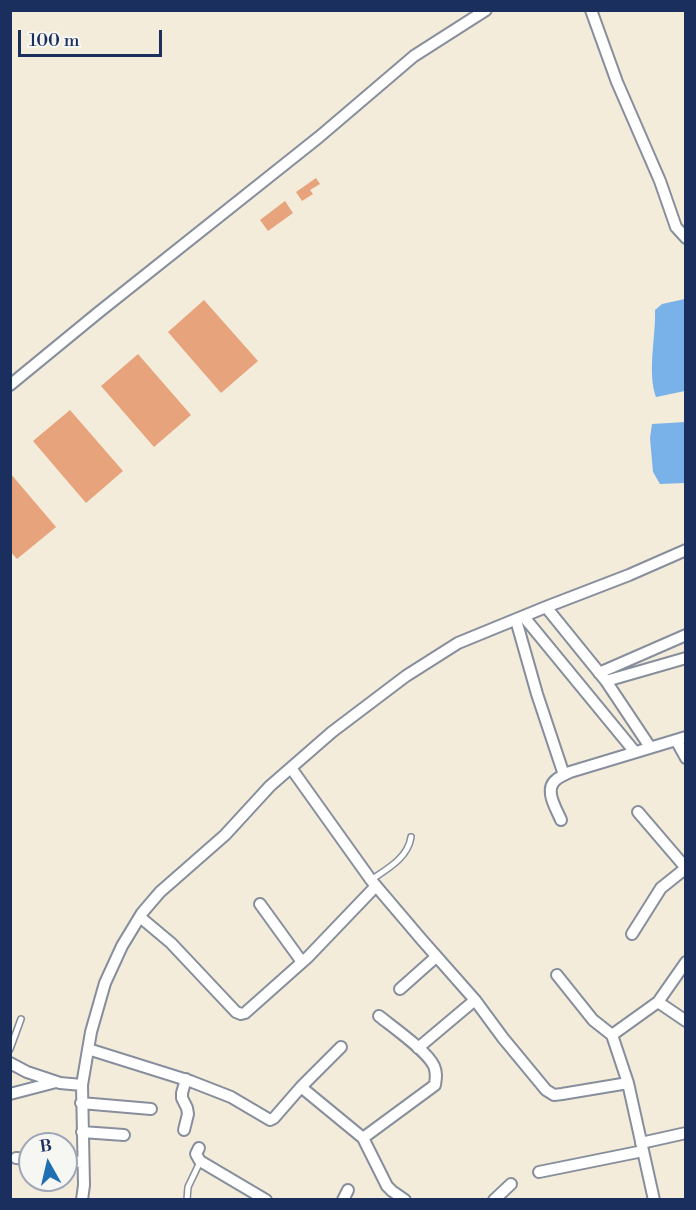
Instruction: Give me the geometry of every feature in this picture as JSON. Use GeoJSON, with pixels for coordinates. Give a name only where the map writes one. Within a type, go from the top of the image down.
{"type":"FeatureCollection","features":[{"type":"Feature","properties":{"kind":"street"},"geometry":{"type":"LineString","coordinates":[[10,385],[319,137],[414,56],[486,10]]}},
{"type":"Feature","properties":{"kind":"street"},"geometry":{"type":"LineString","coordinates":[[591,10],[617,82],[660,181],[676,227],[686,238]]}},
{"type":"Feature","properties":{"kind":"street"},"geometry":{"type":"LineString","coordinates":[[82,1200],[84,1185],[81,1102],[91,1032],[105,983],[122,946],[140,917],[160,892],[225,835],[270,786],[332,732],[406,676],[458,643],[686,550]]}},
{"type":"Feature","properties":{"kind":"street"},"geometry":{"type":"LineString","coordinates":[[546,606],[602,677],[650,747]]}},
{"type":"Feature","properties":{"kind":"street"},"geometry":{"type":"LineString","coordinates":[[520,618],[635,752]]}},
{"type":"Feature","properties":{"kind":"street"},"geometry":{"type":"LineString","coordinates":[[520,618],[537,694],[564,775]]}},
{"type":"Feature","properties":{"kind":"street"},"geometry":{"type":"LineString","coordinates":[[602,677],[686,634]]}},
{"type":"Feature","properties":{"kind":"street"},"geometry":{"type":"LineString","coordinates":[[602,677],[686,658]]}},
{"type":"Feature","properties":{"kind":"street"},"geometry":{"type":"LineString","coordinates":[[561,820],[549,791],[555,780],[570,772],[681,739],[686,758]]}},
{"type":"Feature","properties":{"kind":"street"},"geometry":{"type":"LineString","coordinates":[[291,768],[374,883],[475,1000],[546,1090],[554,1095],[628,1083]]}},
{"type":"Feature","properties":{"kind":"street"},"geometry":{"type":"LineString","coordinates":[[632,934],[661,888],[686,868],[638,812]]}},
{"type":"Feature","properties":{"kind":"street"},"geometry":{"type":"LineString","coordinates":[[140,917],[171,943],[219,995],[241,1014],[245,1013],[302,962],[374,883]]}},
{"type":"Feature","properties":{"kind":"street"},"geometry":{"type":"LineString","coordinates":[[260,904],[302,962]]}},
{"type":"Feature","properties":{"kind":"street"},"geometry":{"type":"LineString","coordinates":[[400,989],[436,957]]}},
{"type":"Feature","properties":{"kind":"street"},"geometry":{"type":"LineString","coordinates":[[612,1035],[658,1002],[686,962]]}},
{"type":"Feature","properties":{"kind":"street"},"geometry":{"type":"LineString","coordinates":[[557,975],[593,1020],[612,1035],[628,1083],[654,1200]]}},
{"type":"Feature","properties":{"kind":"street"},"geometry":{"type":"LineString","coordinates":[[418,1048],[475,1000]]}},
{"type":"Feature","properties":{"kind":"street"},"geometry":{"type":"LineString","coordinates":[[658,1002],[686,1021]]}},
{"type":"Feature","properties":{"kind":"street"},"geometry":{"type":"LineString","coordinates":[[363,1138],[435,1085],[437,1076],[435,1067],[427,1056],[380,1016]]}},
{"type":"Feature","properties":{"kind":"street"},"geometry":{"type":"LineString","coordinates":[[88,1049],[186,1079],[231,1097],[270,1120],[340,1047]]}},
{"type":"Feature","properties":{"kind":"street"},"geometry":{"type":"LineString","coordinates":[[10,1064],[56,1082],[82,1085]]}},
{"type":"Feature","properties":{"kind":"street"},"geometry":{"type":"LineString","coordinates":[[184,1130],[188,1114],[182,1098],[186,1079]]}},
{"type":"Feature","properties":{"kind":"street"},"geometry":{"type":"LineString","coordinates":[[10,1094],[56,1082]]}},
{"type":"Feature","properties":{"kind":"street"},"geometry":{"type":"LineString","coordinates":[[301,1088],[363,1138],[387,1186],[405,1200]]}},
{"type":"Feature","properties":{"kind":"street"},"geometry":{"type":"LineString","coordinates":[[81,1102],[151,1109]]}},
{"type":"Feature","properties":{"kind":"street"},"geometry":{"type":"LineString","coordinates":[[82,1132],[124,1135]]}},
{"type":"Feature","properties":{"kind":"street"},"geometry":{"type":"LineString","coordinates":[[539,1172],[642,1147],[686,1133]]}},
{"type":"Feature","properties":{"kind":"street"},"geometry":{"type":"LineString","coordinates":[[199,1148],[196,1154],[200,1161],[266,1200]]}},
{"type":"Feature","properties":{"kind":"street"},"geometry":{"type":"LineString","coordinates":[[78,1162],[83,1162]]}},
{"type":"Feature","properties":{"kind":"street"},"geometry":{"type":"LineString","coordinates":[[494,1200],[512,1184]]}},
{"type":"Feature","properties":{"kind":"lane"},"geometry":{"type":"LineString","coordinates":[[374,883],[402,858],[410,844],[411,837]]}},
{"type":"Feature","properties":{"kind":"lane"},"geometry":{"type":"LineString","coordinates":[[10,1049],[21,1019]]}},
{"type":"Feature","properties":{"kind":"lane"},"geometry":{"type":"LineString","coordinates":[[187,1200],[188,1187],[200,1161]]}},
{"type":"Feature","properties":{"kind":"water"},"geometry":{"type":"Polygon","coordinates":[[[685,299],[685,391],[656,397],[652,377],[655,310],[662,304],[685,299]]]}},
{"type":"Feature","properties":{"kind":"water"},"geometry":{"type":"Polygon","coordinates":[[[685,422],[685,483],[660,484],[653,472],[650,438],[652,424],[685,422]]]}},
{"type":"Feature","properties":{"kind":"building"},"geometry":{"type":"Polygon","coordinates":[[[316,178],[320,184],[310,190],[313,194],[302,201],[296,192],[316,178]]]}},
{"type":"Feature","properties":{"kind":"building"},"geometry":{"type":"Polygon","coordinates":[[[285,201],[293,213],[268,231],[260,220],[285,201]]]}},
{"type":"Feature","properties":{"kind":"building"},"geometry":{"type":"Polygon","coordinates":[[[204,300],[258,361],[221,393],[168,332],[204,300]]]}},
{"type":"Feature","properties":{"kind":"building"},"geometry":{"type":"Polygon","coordinates":[[[138,354],[191,415],[154,447],[101,386],[138,354]]]}},
{"type":"Feature","properties":{"kind":"building"},"geometry":{"type":"Polygon","coordinates":[[[70,410],[123,471],[86,503],[33,441],[70,410]]]}},
{"type":"Feature","properties":{"kind":"building"},"geometry":{"type":"Polygon","coordinates":[[[10,473],[56,527],[17,559],[10,551],[10,473]]]}}]}
